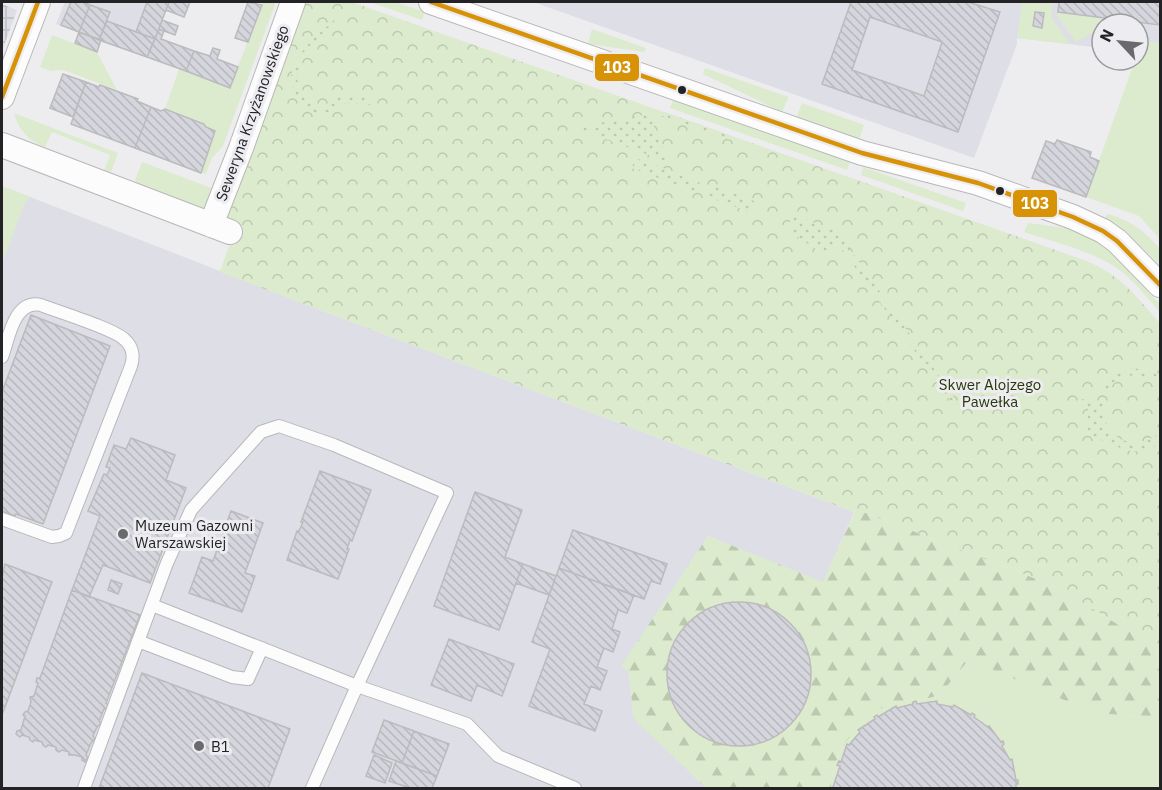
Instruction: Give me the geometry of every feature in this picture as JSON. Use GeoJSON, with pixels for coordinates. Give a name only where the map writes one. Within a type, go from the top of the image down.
{"type":"FeatureCollection","features":[{"type":"Feature","properties":{"kind":"street"},"geometry":{"type":"LineString","coordinates":[[2,97],[38,2]]}},
{"type":"Feature","properties":{"kind":"street","name":"Seweryna Krzyżanowskiego"},"geometry":{"type":"LineString","coordinates":[[2,145],[221,229],[242,148],[293,2]]}},
{"type":"Feature","properties":{"kind":"street"},"geometry":{"type":"LineString","coordinates":[[440,3],[862,153],[978,183],[1073,216],[1117,241],[1161,285]]}},
{"type":"Feature","properties":{"kind":"lane"},"geometry":{"type":"LineString","coordinates":[[2,357],[19,312],[25,306],[33,304],[41,305],[122,337],[130,345],[133,356],[127,377],[66,533],[52,537],[2,519]]}},
{"type":"Feature","properties":{"kind":"lane"},"geometry":{"type":"LineString","coordinates":[[84,789],[167,562],[191,510],[261,432],[279,426],[334,445],[447,493],[312,789]]}},
{"type":"Feature","properties":{"kind":"lane"},"geometry":{"type":"LineString","coordinates":[[152,605],[357,686],[467,724],[498,756],[575,789]]}},
{"type":"Feature","properties":{"kind":"lane"},"geometry":{"type":"LineString","coordinates":[[138,641],[232,677],[248,679],[262,648]]}},
{"type":"Feature","properties":{"kind":"shaded area"},"geometry":{"type":"Polygon","coordinates":[[[65,2],[169,2],[147,57],[56,24],[65,2]]]}},
{"type":"Feature","properties":{"kind":"shaded area"},"geometry":{"type":"Polygon","coordinates":[[[533,2],[1160,2],[1160,55],[1150,54],[1150,12],[1090,12],[1090,47],[1017,38],[1017,44],[974,158],[533,2]]]}},
{"type":"Feature","properties":{"kind":"shaded area"},"geometry":{"type":"Polygon","coordinates":[[[2,4],[17,10],[2,51],[2,4]]]}},
{"type":"Feature","properties":{"kind":"shaded area"},"geometry":{"type":"Polygon","coordinates":[[[2,186],[320,310],[854,512],[823,583],[708,536],[622,666],[629,671],[633,713],[704,786],[710,788],[2,788],[2,186]]]}},
{"type":"Feature","properties":{"kind":"green space"},"geometry":{"type":"Polygon","coordinates":[[[263,2],[276,2],[223,146],[212,158],[206,174],[201,173],[215,131],[165,109],[179,69],[230,87],[263,2]]]}},
{"type":"Feature","properties":{"kind":"green space","name":"Skwer Alojzego Pawełka"},"geometry":{"type":"Polygon","coordinates":[[[299,2],[352,2],[1081,259],[1116,278],[1160,323],[1160,650],[1057,587],[859,510],[854,512],[217,271],[221,269],[237,223],[227,218],[225,213],[299,2]]]}},
{"type":"Feature","properties":{"kind":"green space"},"geometry":{"type":"Polygon","coordinates":[[[369,2],[395,2],[425,12],[422,20],[369,2]]]}},
{"type":"Feature","properties":{"kind":"green space"},"geometry":{"type":"Polygon","coordinates":[[[1022,2],[1053,2],[1051,17],[1070,44],[1017,38],[1022,2]]]}},
{"type":"Feature","properties":{"kind":"green space"},"geometry":{"type":"Polygon","coordinates":[[[1058,12],[1090,16],[1090,34],[1076,42],[1057,16],[1058,12]]]}},
{"type":"Feature","properties":{"kind":"green space"},"geometry":{"type":"Polygon","coordinates":[[[339,16],[340,21],[315,45],[301,64],[298,85],[307,101],[316,107],[322,107],[338,98],[354,95],[370,96],[373,105],[345,104],[323,114],[316,113],[306,109],[297,98],[292,86],[292,74],[302,52],[339,16]]]}},
{"type":"Feature","properties":{"kind":"green space"},"geometry":{"type":"Polygon","coordinates":[[[592,29],[646,48],[644,52],[588,44],[592,29]]]}},
{"type":"Feature","properties":{"kind":"green space"},"geometry":{"type":"Polygon","coordinates":[[[52,35],[97,52],[117,90],[63,70],[51,71],[40,67],[52,35]]]}},
{"type":"Feature","properties":{"kind":"green space"},"geometry":{"type":"Polygon","coordinates":[[[1150,42],[1160,43],[1160,239],[1139,216],[1086,197],[1131,72],[1150,72],[1150,42]]]}},
{"type":"Feature","properties":{"kind":"green space"},"geometry":{"type":"Polygon","coordinates":[[[705,68],[789,97],[782,112],[703,74],[705,68]]]}},
{"type":"Feature","properties":{"kind":"green space"},"geometry":{"type":"Polygon","coordinates":[[[673,100],[850,162],[847,170],[670,108],[673,100]]]}},
{"type":"Feature","properties":{"kind":"green space"},"geometry":{"type":"Polygon","coordinates":[[[802,103],[864,125],[859,140],[798,119],[802,103]]]}},
{"type":"Feature","properties":{"kind":"green space"},"geometry":{"type":"Polygon","coordinates":[[[665,112],[732,136],[730,140],[660,115],[665,112]]]}},
{"type":"Feature","properties":{"kind":"green space"},"geometry":{"type":"Polygon","coordinates":[[[14,113],[118,153],[111,172],[104,171],[110,155],[52,132],[45,147],[25,134],[14,113]]]}},
{"type":"Feature","properties":{"kind":"green space"},"geometry":{"type":"Polygon","coordinates":[[[649,114],[668,162],[581,130],[583,126],[649,114]]]}},
{"type":"Feature","properties":{"kind":"green space"},"geometry":{"type":"Polygon","coordinates":[[[635,158],[699,181],[698,193],[632,168],[635,158]]]}},
{"type":"Feature","properties":{"kind":"green space"},"geometry":{"type":"Polygon","coordinates":[[[142,162],[214,189],[209,202],[203,208],[138,184],[135,180],[142,162]]]}},
{"type":"Feature","properties":{"kind":"green space"},"geometry":{"type":"Polygon","coordinates":[[[863,167],[966,203],[963,211],[861,175],[863,167]]]}},
{"type":"Feature","properties":{"kind":"green space"},"geometry":{"type":"Polygon","coordinates":[[[2,186],[30,197],[25,202],[2,264],[2,186]]]}},
{"type":"Feature","properties":{"kind":"green space"},"geometry":{"type":"Polygon","coordinates":[[[714,186],[754,201],[750,212],[705,196],[707,190],[714,186]]]}},
{"type":"Feature","properties":{"kind":"green space"},"geometry":{"type":"Polygon","coordinates":[[[792,214],[838,232],[958,403],[954,406],[839,245],[835,244],[823,254],[792,233],[790,221],[792,214]]]}},
{"type":"Feature","properties":{"kind":"green space"},"geometry":{"type":"Polygon","coordinates":[[[1107,214],[1130,223],[1149,237],[1160,249],[1160,265],[1129,235],[1105,218],[1107,214]]]}},
{"type":"Feature","properties":{"kind":"green space"},"geometry":{"type":"Polygon","coordinates":[[[1028,223],[1070,229],[1084,234],[1109,250],[1160,304],[1160,312],[1121,271],[1087,253],[1024,232],[1028,223]]]}},
{"type":"Feature","properties":{"kind":"green space"},"geometry":{"type":"Polygon","coordinates":[[[1132,368],[1152,371],[1160,377],[1160,385],[1139,375],[1124,377],[1111,386],[1106,393],[1099,391],[1115,374],[1132,368]]]}},
{"type":"Feature","properties":{"kind":"green space"},"geometry":{"type":"Polygon","coordinates":[[[1081,399],[1103,402],[1107,424],[1121,439],[1140,442],[1160,432],[1160,443],[1146,450],[1131,451],[1097,439],[1088,431],[1088,408],[1079,406],[1081,399]]]}},
{"type":"Feature","properties":{"kind":"green space"},"geometry":{"type":"Polygon","coordinates":[[[859,510],[1057,587],[1160,650],[1160,727],[1138,716],[1095,713],[969,660],[938,695],[897,702],[884,707],[861,724],[843,748],[833,774],[831,788],[710,788],[704,786],[636,721],[633,713],[629,672],[621,666],[708,536],[823,582],[855,511],[859,510]],[[741,602],[714,607],[688,624],[673,646],[668,671],[671,696],[683,719],[701,736],[726,745],[756,743],[779,733],[797,715],[809,686],[810,673],[804,647],[790,625],[768,608],[741,602]]]}},
{"type":"Feature","properties":{"kind":"green space"},"geometry":{"type":"Polygon","coordinates":[[[969,660],[1095,713],[1138,716],[1160,727],[1160,784],[1157,788],[831,788],[833,774],[843,748],[861,724],[884,707],[897,702],[938,695],[969,660]]]}},
{"type":"Feature","properties":{"kind":"building"},"geometry":{"type":"Polygon","coordinates":[[[71,2],[83,2],[90,5],[79,32],[61,25],[71,2]]]}},
{"type":"Feature","properties":{"kind":"building"},"geometry":{"type":"Polygon","coordinates":[[[147,2],[169,2],[155,39],[136,32],[147,2]]]}},
{"type":"Feature","properties":{"kind":"building"},"geometry":{"type":"Polygon","coordinates":[[[169,2],[190,2],[184,17],[166,10],[169,2]]]}},
{"type":"Feature","properties":{"kind":"building"},"geometry":{"type":"Polygon","coordinates":[[[248,2],[262,5],[248,42],[235,38],[248,2]]]}},
{"type":"Feature","properties":{"kind":"building"},"geometry":{"type":"Polygon","coordinates":[[[851,2],[968,2],[1000,12],[958,132],[822,84],[851,2]],[[870,17],[852,70],[924,96],[942,42],[870,17]]]}},
{"type":"Feature","properties":{"kind":"building"},"geometry":{"type":"Polygon","coordinates":[[[1059,2],[1160,2],[1160,25],[1150,24],[1150,12],[1090,12],[1090,16],[1058,12],[1059,2]]]}},
{"type":"Feature","properties":{"kind":"building"},"geometry":{"type":"Polygon","coordinates":[[[90,5],[110,12],[99,40],[79,32],[90,5]]]}},
{"type":"Feature","properties":{"kind":"building"},"geometry":{"type":"Polygon","coordinates":[[[1035,12],[1044,13],[1042,28],[1033,26],[1035,12]]]}},
{"type":"Feature","properties":{"kind":"building"},"geometry":{"type":"Polygon","coordinates":[[[162,20],[178,26],[175,35],[159,29],[162,20]]]}},
{"type":"Feature","properties":{"kind":"building"},"geometry":{"type":"Polygon","coordinates":[[[107,21],[155,39],[147,57],[99,40],[107,21]]]}},
{"type":"Feature","properties":{"kind":"building"},"geometry":{"type":"Polygon","coordinates":[[[159,29],[164,31],[161,39],[194,51],[186,71],[147,57],[159,29]]]}},
{"type":"Feature","properties":{"kind":"building"},"geometry":{"type":"Polygon","coordinates":[[[79,32],[101,40],[97,52],[75,43],[79,32]]]}},
{"type":"Feature","properties":{"kind":"building"},"geometry":{"type":"Polygon","coordinates":[[[213,48],[220,50],[217,59],[238,67],[230,88],[186,71],[194,51],[210,56],[213,48]]]}},
{"type":"Feature","properties":{"kind":"building"},"geometry":{"type":"Polygon","coordinates":[[[63,74],[86,82],[73,117],[50,108],[63,74]]]}},
{"type":"Feature","properties":{"kind":"building"},"geometry":{"type":"Polygon","coordinates":[[[86,82],[138,99],[137,101],[151,107],[135,148],[71,124],[86,82]]]}},
{"type":"Feature","properties":{"kind":"building"},"geometry":{"type":"Polygon","coordinates":[[[151,107],[161,111],[165,109],[204,124],[215,131],[201,173],[135,148],[151,107]]]}},
{"type":"Feature","properties":{"kind":"building"},"geometry":{"type":"Polygon","coordinates":[[[1057,140],[1091,152],[1090,157],[1099,161],[1086,197],[1032,178],[1046,141],[1055,144],[1057,140]]]}},
{"type":"Feature","properties":{"kind":"building"},"geometry":{"type":"Polygon","coordinates":[[[31,315],[110,346],[43,524],[2,511],[2,392],[31,315]]]}},
{"type":"Feature","properties":{"kind":"building"},"geometry":{"type":"Polygon","coordinates":[[[131,438],[175,455],[166,480],[186,488],[150,583],[103,565],[89,597],[72,590],[100,516],[88,511],[104,474],[107,475],[110,468],[106,467],[114,445],[126,449],[131,438]]]}},
{"type":"Feature","properties":{"kind":"building"},"geometry":{"type":"Polygon","coordinates":[[[320,471],[371,490],[352,541],[350,540],[338,579],[287,560],[320,471]]]}},
{"type":"Feature","properties":{"kind":"building"},"geometry":{"type":"Polygon","coordinates":[[[475,492],[522,510],[505,557],[523,564],[499,630],[434,606],[475,492]]]}},
{"type":"Feature","properties":{"kind":"building"},"geometry":{"type":"Polygon","coordinates":[[[231,511],[263,523],[245,573],[255,576],[242,612],[189,593],[202,557],[213,561],[231,511]]]}},
{"type":"Feature","properties":{"kind":"building"},"geometry":{"type":"Polygon","coordinates":[[[573,530],[667,564],[660,584],[651,581],[644,599],[559,568],[573,530]]]}},
{"type":"Feature","properties":{"kind":"building"},"geometry":{"type":"Polygon","coordinates":[[[5,564],[52,582],[2,715],[2,577],[5,564]]]}},
{"type":"Feature","properties":{"kind":"building"},"geometry":{"type":"Polygon","coordinates":[[[523,564],[556,576],[549,595],[516,583],[523,564]]]}},
{"type":"Feature","properties":{"kind":"building"},"geometry":{"type":"Polygon","coordinates":[[[559,568],[634,595],[627,613],[618,610],[612,629],[620,632],[613,652],[604,648],[597,667],[607,671],[600,690],[591,686],[584,704],[602,711],[595,731],[529,706],[550,649],[532,642],[559,568]]]}},
{"type":"Feature","properties":{"kind":"building"},"geometry":{"type":"Polygon","coordinates":[[[111,580],[122,584],[118,594],[108,590],[111,580]]]}},
{"type":"Feature","properties":{"kind":"building"},"geometry":{"type":"Polygon","coordinates":[[[72,590],[140,615],[106,703],[107,709],[104,709],[99,721],[101,723],[93,736],[95,739],[91,743],[85,762],[82,757],[69,755],[69,752],[62,750],[59,752],[56,747],[48,745],[46,747],[42,742],[34,740],[33,742],[29,737],[22,735],[20,737],[16,734],[21,730],[25,716],[23,715],[28,711],[30,697],[34,696],[38,683],[37,678],[40,678],[72,590]]]}},
{"type":"Feature","properties":{"kind":"building"},"geometry":{"type":"Polygon","coordinates":[[[739,602],[766,608],[779,614],[790,623],[799,634],[805,647],[811,674],[805,701],[799,714],[790,725],[779,734],[766,740],[739,746],[712,740],[699,734],[688,725],[679,714],[673,701],[667,674],[673,647],[679,634],[688,623],[699,614],[712,608],[739,602]]]}},
{"type":"Feature","properties":{"kind":"building"},"geometry":{"type":"Polygon","coordinates":[[[449,639],[514,664],[502,696],[477,685],[471,701],[431,685],[449,639]]]}},
{"type":"Feature","properties":{"kind":"building","name":"B1"},"geometry":{"type":"Polygon","coordinates":[[[142,673],[290,729],[268,788],[99,788],[142,673]]]}},
{"type":"Feature","properties":{"kind":"building"},"geometry":{"type":"Polygon","coordinates":[[[916,701],[917,704],[937,701],[937,704],[953,707],[954,705],[971,715],[972,713],[974,717],[989,726],[1001,742],[1003,741],[1002,746],[1010,760],[1012,759],[1016,780],[1018,780],[1016,788],[833,787],[840,766],[837,765],[839,761],[841,762],[847,744],[849,745],[860,732],[858,730],[875,719],[877,715],[878,717],[896,706],[897,708],[913,704],[916,701]]]}},
{"type":"Feature","properties":{"kind":"building"},"geometry":{"type":"Polygon","coordinates":[[[384,720],[414,731],[402,763],[372,752],[384,720]]]}},
{"type":"Feature","properties":{"kind":"building"},"geometry":{"type":"Polygon","coordinates":[[[414,731],[449,744],[437,776],[402,763],[414,731]]]}},
{"type":"Feature","properties":{"kind":"building"},"geometry":{"type":"Polygon","coordinates":[[[374,755],[392,763],[385,783],[366,776],[374,755]]]}},
{"type":"Feature","properties":{"kind":"building"},"geometry":{"type":"Polygon","coordinates":[[[396,761],[437,776],[432,788],[410,788],[389,781],[396,761]]]}},
{"type":"Feature","properties":{"kind":"transit line","name":"103"},"geometry":{"type":"LineString","coordinates":[[2,97],[38,2]]}},
{"type":"Feature","properties":{"kind":"transit line","name":"103"},"geometry":{"type":"LineString","coordinates":[[431,2],[862,153],[978,183],[1073,217],[1103,231],[1117,241],[1160,285]]}},
{"type":"Feature","properties":{"kind":"place","name":"Muzeum Gazowni Warszawskiej"},"geometry":{"type":"Point","coordinates":[123,534]}},
{"type":"Feature","properties":{"kind":"place","name":"B1"},"geometry":{"type":"Point","coordinates":[199,746]}}]}
